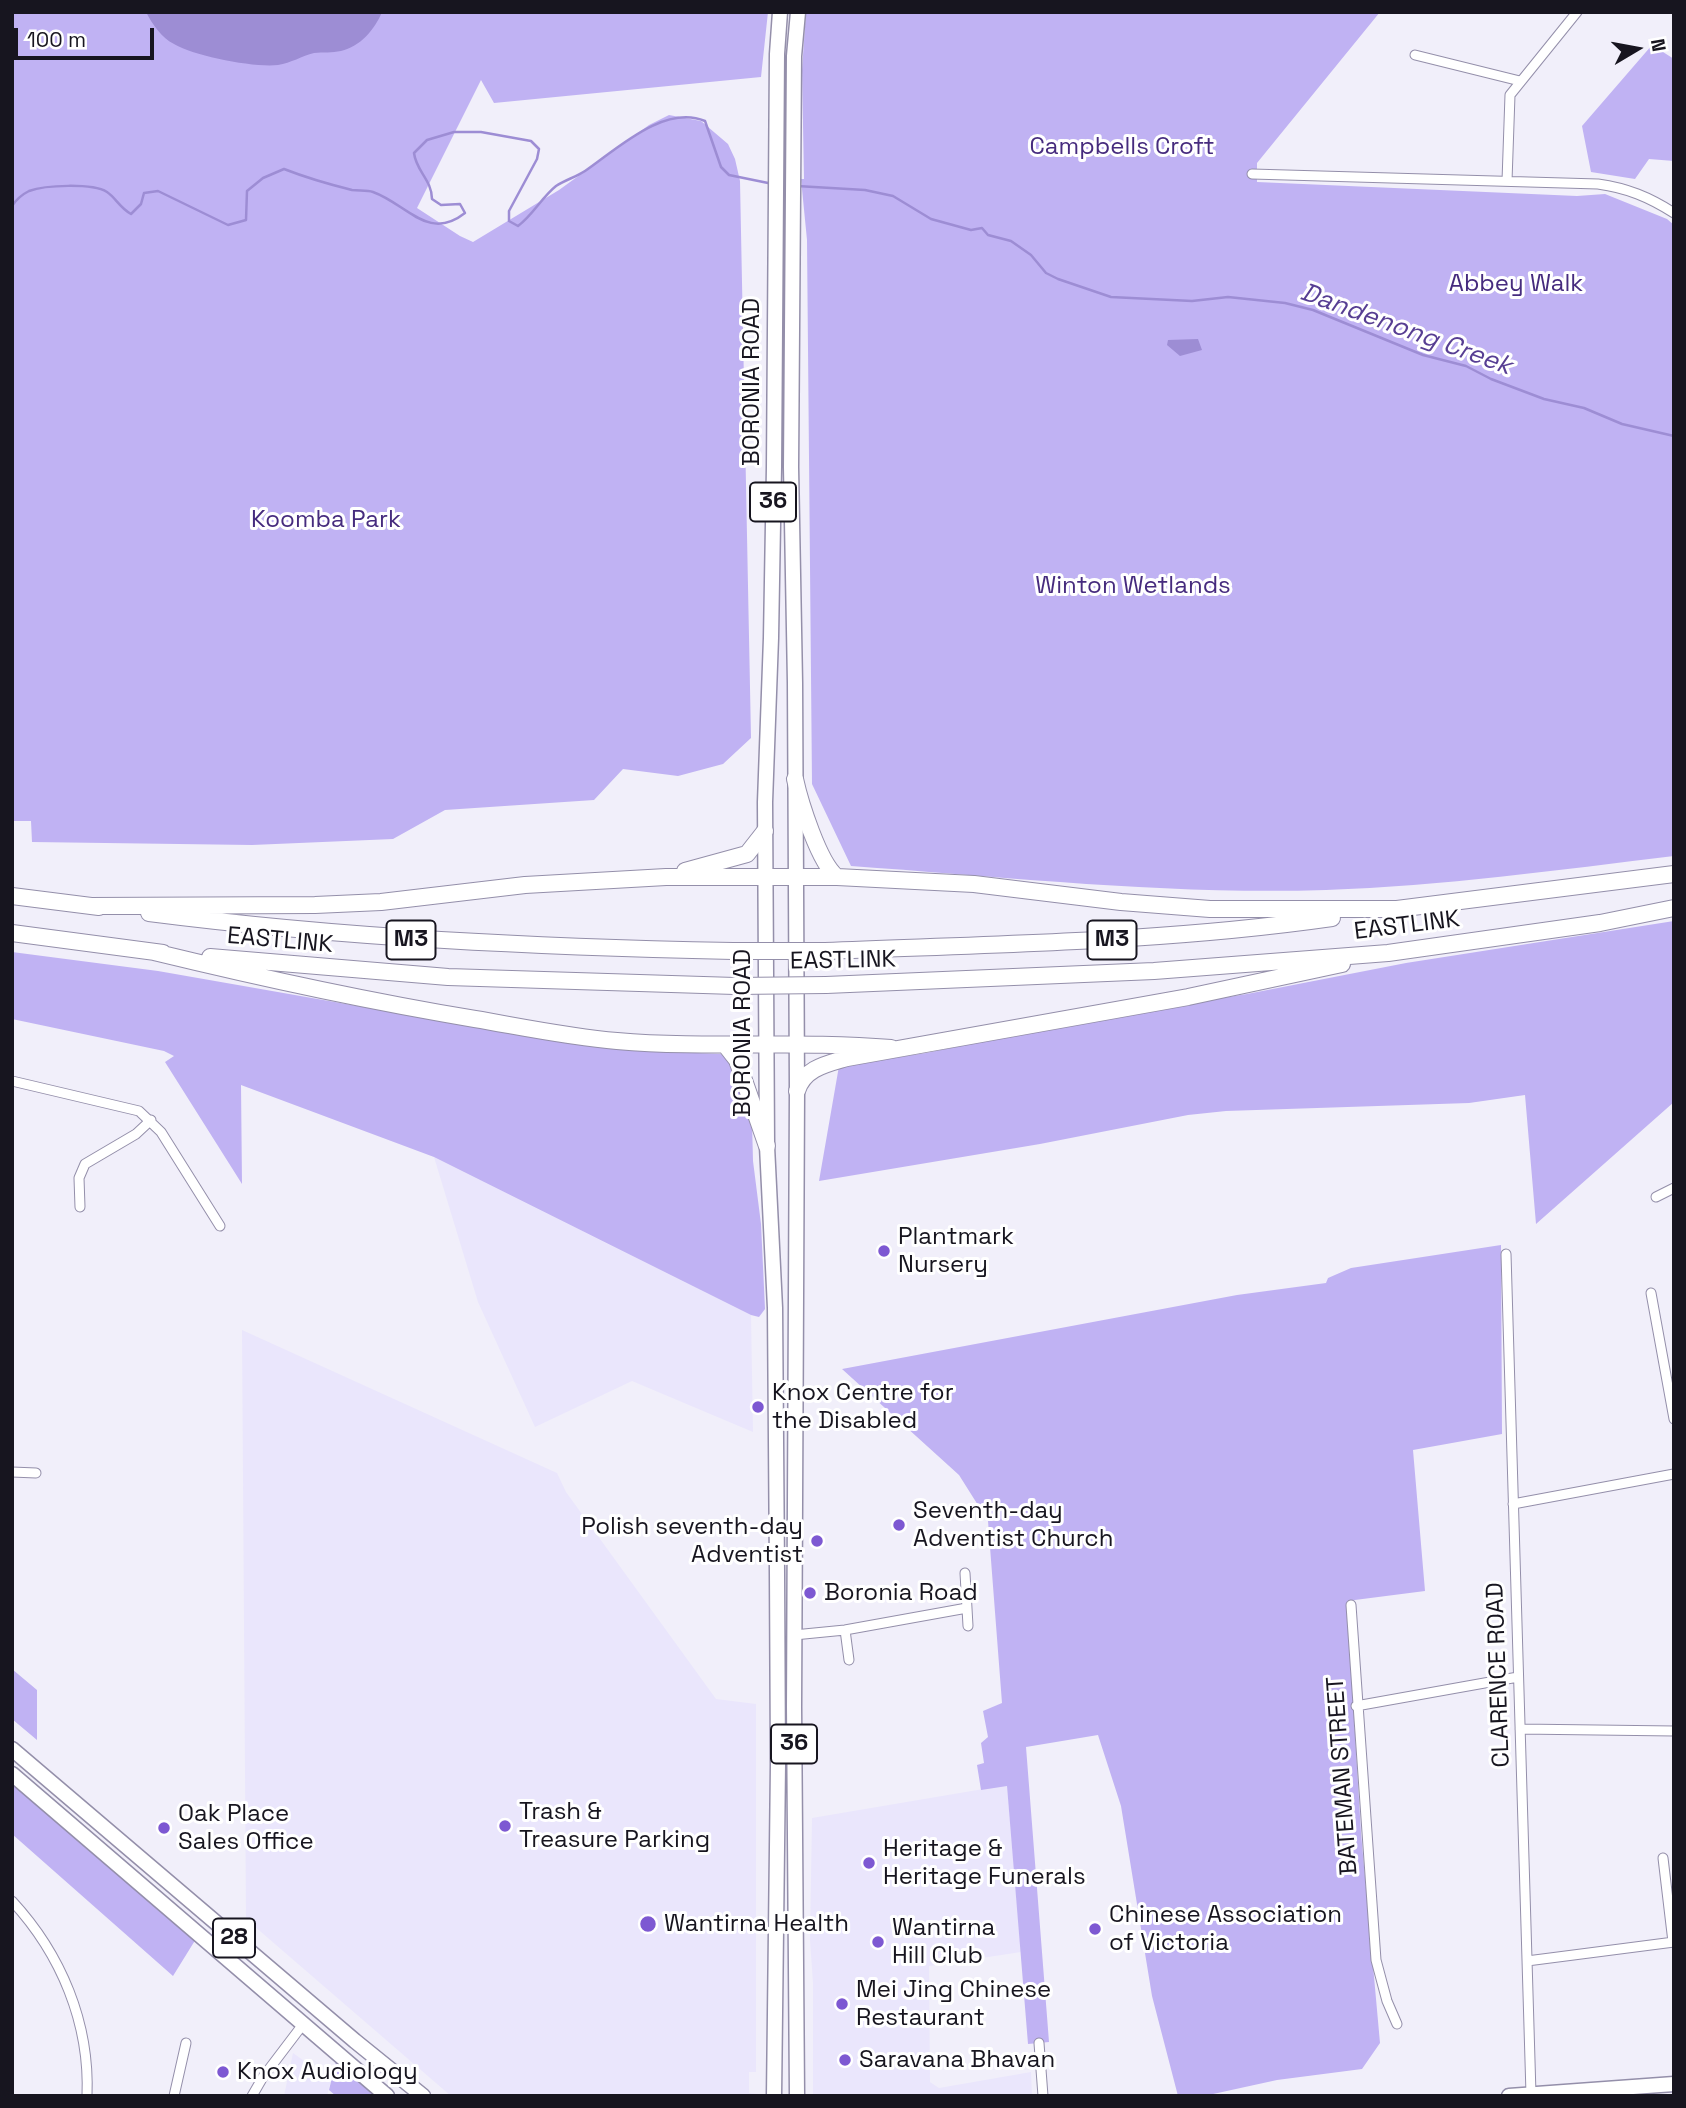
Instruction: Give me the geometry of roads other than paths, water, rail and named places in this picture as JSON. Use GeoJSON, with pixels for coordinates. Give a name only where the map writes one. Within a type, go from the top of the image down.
{"type":"FeatureCollection","features":[{"type":"Feature","properties":{"kind":"highway"},"geometry":{"type":"LineString","coordinates":[[795,779],[825,865],[837,877]]}},
{"type":"Feature","properties":{"kind":"highway"},"geometry":{"type":"LineString","coordinates":[[666,877],[747,854],[765,831]]}},
{"type":"Feature","properties":{"kind":"highway","name":"EASTLINK"},"geometry":{"type":"LineString","coordinates":[[12,896],[251,926],[414,940],[537,947],[825,951],[1113,940],[1264,928],[1674,874]]}},
{"type":"Feature","properties":{"kind":"highway"},"geometry":{"type":"LineString","coordinates":[[90,906],[368,903],[525,885],[666,877],[837,877],[974,884],[1121,902],[1210,909],[1398,909]]}},
{"type":"Feature","properties":{"kind":"highway","name":"EASTLINK"},"geometry":{"type":"LineString","coordinates":[[12,933],[154,952],[448,976],[735,986],[826,985],[1154,971],[1388,953],[1600,923],[1674,908]]}},
{"type":"Feature","properties":{"kind":"highway"},"geometry":{"type":"LineString","coordinates":[[154,952],[291,985],[541,1031],[614,1041],[726,1046],[849,1045],[891,1048]]}},
{"type":"Feature","properties":{"kind":"highway"},"geometry":{"type":"LineString","coordinates":[[797,1091],[804,1077],[816,1069],[847,1058],[1188,997],[1388,953]]}},
{"type":"Feature","properties":{"kind":"highway"},"geometry":{"type":"LineString","coordinates":[[726,1046],[737,1060],[767,1146]]}},
{"type":"Feature","properties":{"kind":"main road","name":"BORONIA ROAD"},"geometry":{"type":"LineString","coordinates":[[774,2096],[778,1778],[775,1325],[767,1146],[765,831],[774,467],[775,202],[780,12]]}},
{"type":"Feature","properties":{"kind":"main road","name":"BORONIA ROAD"},"geometry":{"type":"LineString","coordinates":[[797,2096],[794,1635],[797,1046],[791,467],[794,56],[798,12]]}},
{"type":"Feature","properties":{"kind":"main road"},"geometry":{"type":"LineString","coordinates":[[774,467],[791,467]]}},
{"type":"Feature","properties":{"kind":"main road"},"geometry":{"type":"LineString","coordinates":[[772,1239],[784,1213],[796,1208]]}},
{"type":"Feature","properties":{"kind":"main road"},"geometry":{"type":"LineString","coordinates":[[775,1325],[796,1325]]}},
{"type":"Feature","properties":{"kind":"main road"},"geometry":{"type":"LineString","coordinates":[[776,1469],[797,1457]]}},
{"type":"Feature","properties":{"kind":"main road","name":"28"},"geometry":{"type":"LineString","coordinates":[[12,1749],[423,2096]]}},
{"type":"Feature","properties":{"kind":"main road","name":"28"},"geometry":{"type":"LineString","coordinates":[[12,1774],[387,2096]]}},
{"type":"Feature","properties":{"kind":"main road"},"geometry":{"type":"LineString","coordinates":[[65,1819],[77,1804]]}},
{"type":"Feature","properties":{"kind":"main road"},"geometry":{"type":"LineString","coordinates":[[774,1974],[796,1975]]}},
{"type":"Feature","properties":{"kind":"main road"},"geometry":{"type":"LineString","coordinates":[[1509,2096],[1571,2094],[1674,2084]]}},
{"type":"Feature","properties":{"kind":"street"},"geometry":{"type":"LineString","coordinates":[[1507,181],[1510,95],[1577,12]]}},
{"type":"Feature","properties":{"kind":"street"},"geometry":{"type":"LineString","coordinates":[[1415,55],[1520,81]]}},
{"type":"Feature","properties":{"kind":"street"},"geometry":{"type":"LineString","coordinates":[[1252,174],[1598,184],[1621,187],[1640,194],[1674,213]]}},
{"type":"Feature","properties":{"kind":"street"},"geometry":{"type":"LineString","coordinates":[[12,1081],[139,1111],[161,1132],[220,1226]]}},
{"type":"Feature","properties":{"kind":"street"},"geometry":{"type":"LineString","coordinates":[[80,1208],[79,1178],[85,1164],[136,1134],[150,1120]]}},
{"type":"Feature","properties":{"kind":"street"},"geometry":{"type":"LineString","coordinates":[[1656,1197],[1674,1188]]}},
{"type":"Feature","properties":{"kind":"street","name":"CLARENCE ROAD"},"geometry":{"type":"LineString","coordinates":[[1506,1254],[1531,2095]]}},
{"type":"Feature","properties":{"kind":"street"},"geometry":{"type":"LineString","coordinates":[[1651,1293],[1674,1419]]}},
{"type":"Feature","properties":{"kind":"street"},"geometry":{"type":"LineString","coordinates":[[13,1473],[36,1473]]}},
{"type":"Feature","properties":{"kind":"street"},"geometry":{"type":"LineString","coordinates":[[1513,1504],[1674,1474]]}},
{"type":"Feature","properties":{"kind":"street"},"geometry":{"type":"LineString","coordinates":[[965,1573],[968,1626]]}},
{"type":"Feature","properties":{"kind":"street","name":"BATEMAN STREET"},"geometry":{"type":"LineString","coordinates":[[1350,1605],[1376,1960],[1387,2001],[1397,2024]]}},
{"type":"Feature","properties":{"kind":"street"},"geometry":{"type":"LineString","coordinates":[[794,1635],[845,1630],[967,1608]]}},
{"type":"Feature","properties":{"kind":"street"},"geometry":{"type":"LineString","coordinates":[[845,1630],[849,1660]]}},
{"type":"Feature","properties":{"kind":"street"},"geometry":{"type":"LineString","coordinates":[[1356,1706],[1518,1677]]}},
{"type":"Feature","properties":{"kind":"street"},"geometry":{"type":"LineString","coordinates":[[1520,1729],[1674,1731]]}},
{"type":"Feature","properties":{"kind":"street"},"geometry":{"type":"LineString","coordinates":[[1527,1961],[1673,1942],[1663,1858]]}},
{"type":"Feature","properties":{"kind":"street"},"geometry":{"type":"LineString","coordinates":[[12,1901],[52,1954],[72,1997],[86,2051],[87,2096]]}},
{"type":"Feature","properties":{"kind":"street"},"geometry":{"type":"LineString","coordinates":[[252,2096],[263,2077],[304,2024]]}},
{"type":"Feature","properties":{"kind":"street"},"geometry":{"type":"LineString","coordinates":[[174,2096],[186,2043]]}},
{"type":"Feature","properties":{"kind":"street"},"geometry":{"type":"LineString","coordinates":[[1039,2043],[1043,2096]]}},
{"type":"Feature","properties":{"kind":"waterway","name":"Dandenong Creek"},"geometry":{"type":"LineString","coordinates":[[12,206],[29,191],[57,186],[80,186],[107,192],[131,214],[141,204],[144,193],[158,191],[228,225],[246,220],[247,191],[263,178],[284,169],[343,188],[373,192],[418,218],[440,224],[465,213],[460,204],[441,205],[432,199],[414,153],[427,140],[454,132],[481,132],[531,141],[539,149],[537,159],[509,211],[509,221],[518,226],[556,186],[585,171],[626,141],[657,124],[689,117],[705,121],[721,167],[729,175],[773,184]]}},
{"type":"Feature","properties":{"kind":"waterway","name":"Dandenong Creek"},"geometry":{"type":"LineString","coordinates":[[797,186],[865,190],[893,196],[931,219],[971,230],[982,228],[988,235],[1011,241],[1031,255],[1046,273],[1111,297],[1192,301],[1228,297],[1285,303],[1313,310],[1423,355],[1466,366],[1491,379],[1544,399],[1584,408],[1622,424],[1674,436]]}},
{"type":"Feature","properties":{"kind":"place","name":"Plantmark Nursery"},"geometry":{"type":"Point","coordinates":[884,1251]}},
{"type":"Feature","properties":{"kind":"place","name":"Knox Centre for the Disabled"},"geometry":{"type":"Point","coordinates":[758,1407]}},
{"type":"Feature","properties":{"kind":"place","name":"Seventh-day Adventist Church"},"geometry":{"type":"Point","coordinates":[899,1525]}},
{"type":"Feature","properties":{"kind":"place","name":"Polish seventh-day Adventist"},"geometry":{"type":"Point","coordinates":[817,1541]}},
{"type":"Feature","properties":{"kind":"place","name":"Boronia Road"},"geometry":{"type":"Point","coordinates":[810,1593]}},
{"type":"Feature","properties":{"kind":"place","name":"Trash & Treasure Parking"},"geometry":{"type":"Point","coordinates":[505,1826]}},
{"type":"Feature","properties":{"kind":"place","name":"Oak Place Sales Office"},"geometry":{"type":"Point","coordinates":[164,1828]}},
{"type":"Feature","properties":{"kind":"place","name":"Heritage & Heritage Funerals"},"geometry":{"type":"Point","coordinates":[869,1863]}},
{"type":"Feature","properties":{"kind":"place","name":"Wantirna Health"},"geometry":{"type":"Point","coordinates":[648,1924]}},
{"type":"Feature","properties":{"kind":"place","name":"Chinese Association of Victoria"},"geometry":{"type":"Point","coordinates":[1095,1929]}},
{"type":"Feature","properties":{"kind":"place","name":"Wantirna Hill Club"},"geometry":{"type":"Point","coordinates":[878,1942]}},
{"type":"Feature","properties":{"kind":"place","name":"Mei Jing Chinese Restaurant"},"geometry":{"type":"Point","coordinates":[842,2004]}},
{"type":"Feature","properties":{"kind":"place","name":"Saravana Bhavan"},"geometry":{"type":"Point","coordinates":[845,2060]}},
{"type":"Feature","properties":{"kind":"place","name":"Knox Audiology"},"geometry":{"type":"Point","coordinates":[223,2072]}},
{"type":"Feature","properties":{"kind":"park label","name":"Campbells Croft"},"geometry":{"type":"Point","coordinates":[1122,147]}},
{"type":"Feature","properties":{"kind":"park label","name":"Abbey Walk"},"geometry":{"type":"Point","coordinates":[1516,284]}},
{"type":"Feature","properties":{"kind":"park label","name":"Koomba Park"},"geometry":{"type":"Point","coordinates":[326,520]}},
{"type":"Feature","properties":{"kind":"park label","name":"Winton Wetlands"},"geometry":{"type":"Point","coordinates":[1133,586]}}]}
